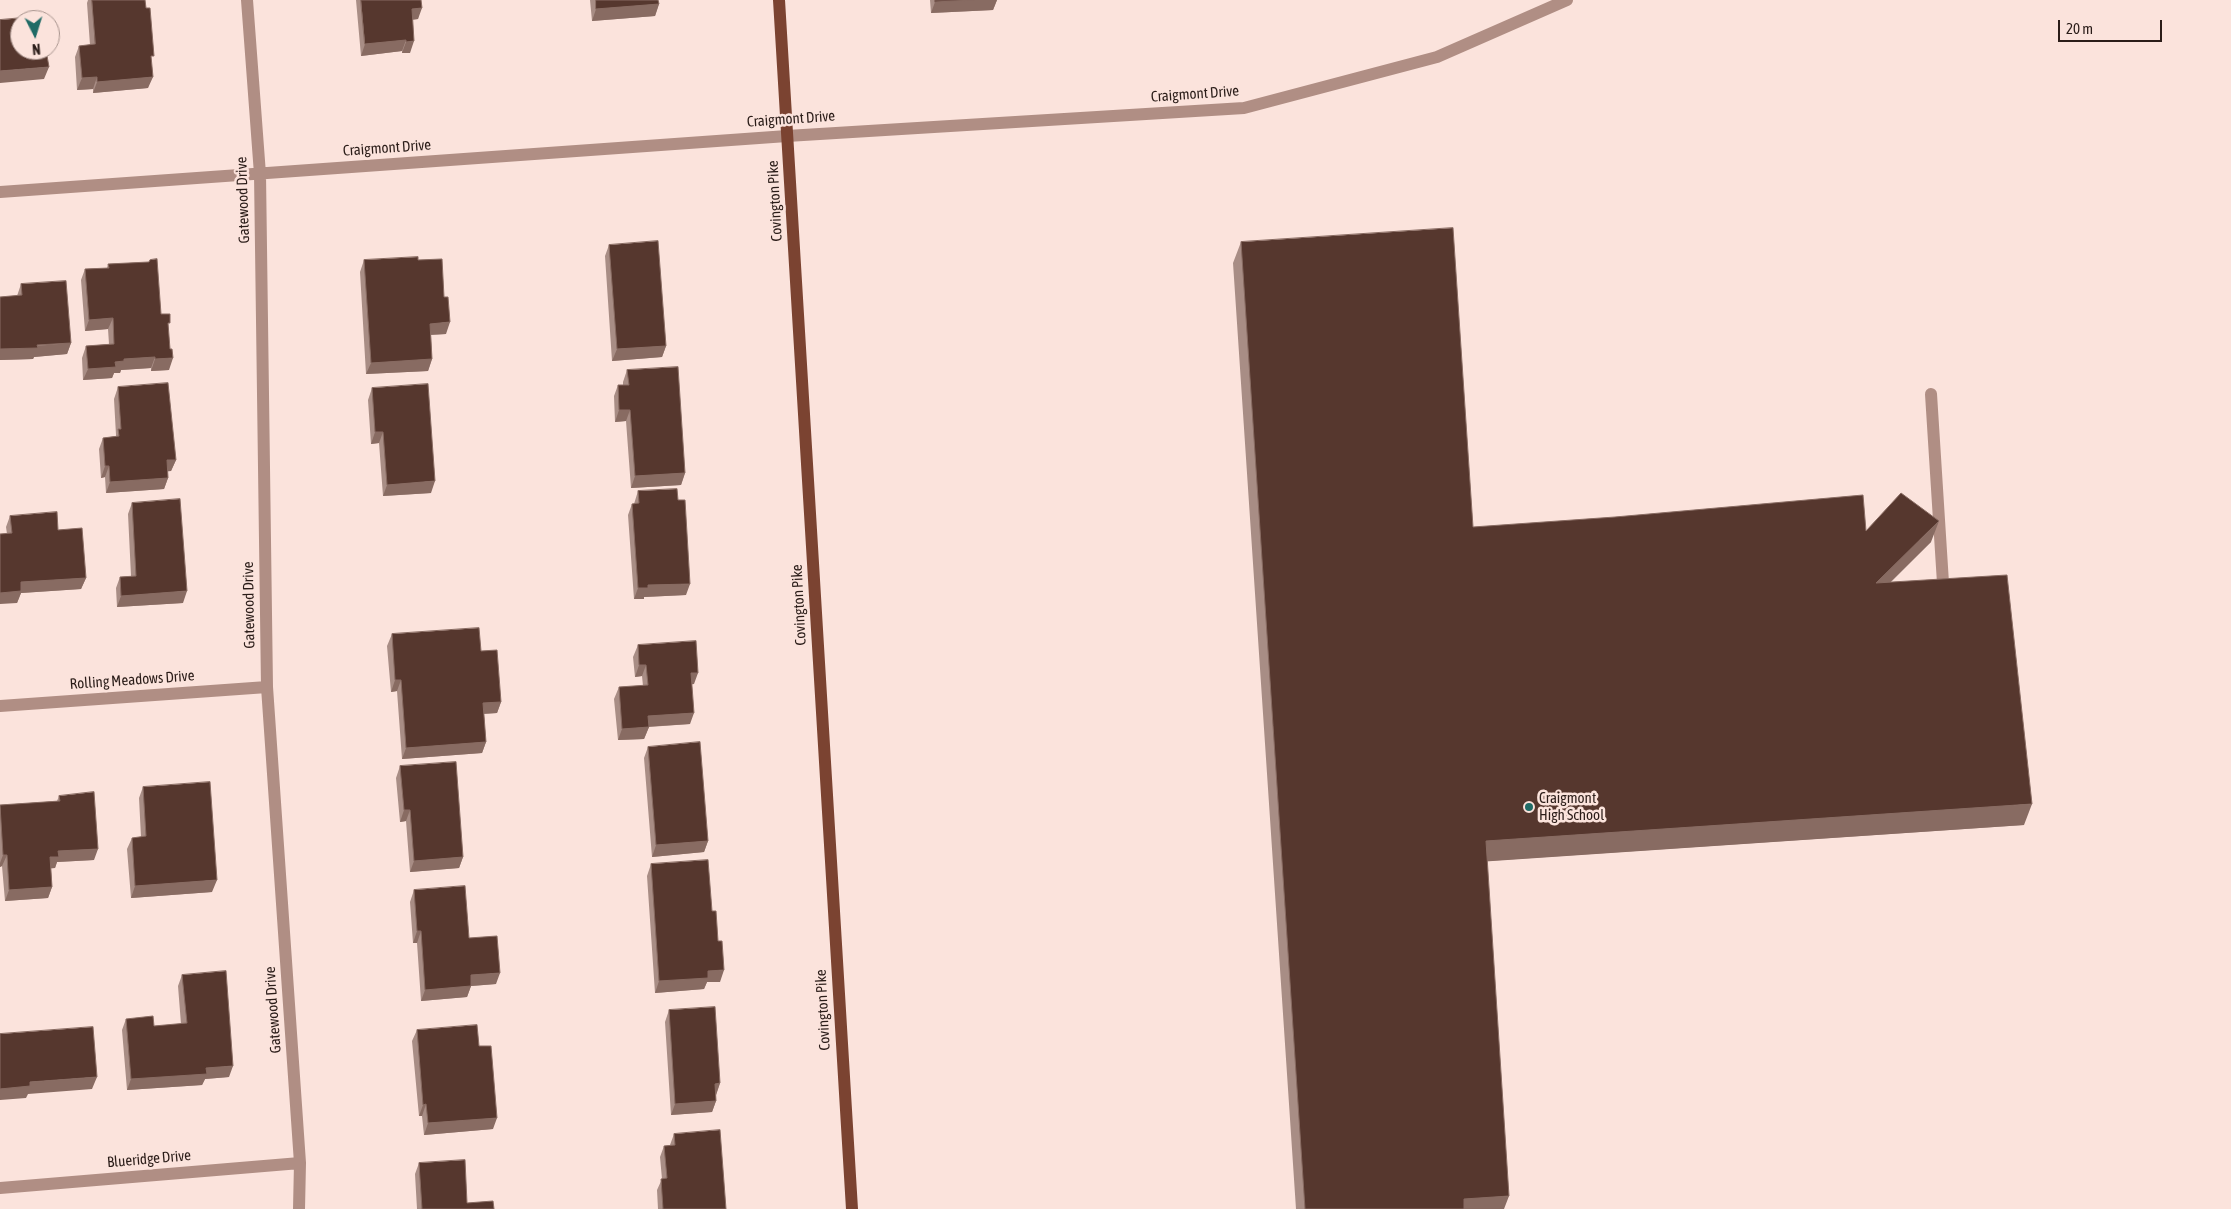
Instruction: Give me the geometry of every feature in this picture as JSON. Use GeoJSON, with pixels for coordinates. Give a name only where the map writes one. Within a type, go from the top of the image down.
{"type":"FeatureCollection","features":[{"type":"Feature","properties":{"kind":"main road","name":"Covington Pike"},"geometry":{"type":"LineString","coordinates":[[778,0],[852,1209]]}},
{"type":"Feature","properties":{"kind":"street","name":"Gatewood Drive"},"geometry":{"type":"LineString","coordinates":[[247,0],[260,174],[266,687],[300,1163],[299,1209]]}},
{"type":"Feature","properties":{"kind":"street","name":"Craigmont Drive"},"geometry":{"type":"LineString","coordinates":[[0,192],[787,136],[1244,108],[1437,57],[1567,0]]}},
{"type":"Feature","properties":{"kind":"street"},"geometry":{"type":"LineString","coordinates":[[1930,394],[1943,583]]}},
{"type":"Feature","properties":{"kind":"street","name":"Rolling Meadows Drive"},"geometry":{"type":"LineString","coordinates":[[0,706],[266,687]]}},
{"type":"Feature","properties":{"kind":"street","name":"Blueridge Drive"},"geometry":{"type":"LineString","coordinates":[[0,1188],[300,1163]]}},
{"type":"Feature","properties":{"kind":"building"},"geometry":{"type":"Polygon","coordinates":[[[92,0],[145,0],[146,8],[150,8],[154,56],[151,56],[153,77],[97,82],[97,77],[82,78],[79,46],[95,44],[92,0]]]}},
{"type":"Feature","properties":{"kind":"building"},"geometry":{"type":"Polygon","coordinates":[[[361,0],[421,0],[422,8],[412,9],[414,41],[365,44],[361,0]]]}},
{"type":"Feature","properties":{"kind":"building"},"geometry":{"type":"Polygon","coordinates":[[[596,0],[658,0],[659,4],[596,9],[596,0]]]}},
{"type":"Feature","properties":{"kind":"building"},"geometry":{"type":"Polygon","coordinates":[[[935,0],[975,0],[935,2],[935,0]]]}},
{"type":"Feature","properties":{"kind":"building"},"geometry":{"type":"Polygon","coordinates":[[[10,19],[10,60],[48,60],[49,67],[0,71],[0,20],[10,19]]]}},
{"type":"Feature","properties":{"kind":"building"},"geometry":{"type":"Polygon","coordinates":[[[1453,228],[1473,527],[1615,517],[1863,495],[1866,531],[1901,493],[1939,521],[1876,583],[2007,575],[2032,804],[1486,841],[1509,1196],[1464,1199],[1464,1209],[1305,1209],[1241,242],[1453,228]]]}},
{"type":"Feature","properties":{"kind":"building"},"geometry":{"type":"Polygon","coordinates":[[[658,241],[666,346],[617,349],[609,245],[658,241]]]}},
{"type":"Feature","properties":{"kind":"building"},"geometry":{"type":"Polygon","coordinates":[[[418,257],[418,260],[442,259],[444,297],[448,297],[450,322],[430,324],[432,359],[371,363],[364,260],[418,257]]]}},
{"type":"Feature","properties":{"kind":"building"},"geometry":{"type":"Polygon","coordinates":[[[157,259],[161,314],[170,314],[170,323],[168,323],[170,349],[172,349],[173,358],[124,359],[124,361],[115,362],[116,367],[88,369],[86,346],[114,344],[113,318],[89,320],[85,269],[109,268],[108,264],[149,262],[150,260],[157,259]]]}},
{"type":"Feature","properties":{"kind":"building"},"geometry":{"type":"Polygon","coordinates":[[[66,281],[71,343],[37,345],[38,348],[0,349],[0,297],[22,295],[21,284],[66,281]]]}},
{"type":"Feature","properties":{"kind":"building"},"geometry":{"type":"Polygon","coordinates":[[[678,367],[685,473],[635,476],[630,410],[619,410],[618,385],[629,385],[627,370],[678,367]]]}},
{"type":"Feature","properties":{"kind":"building"},"geometry":{"type":"Polygon","coordinates":[[[168,383],[176,460],[167,460],[168,478],[110,482],[109,466],[105,466],[103,438],[119,436],[118,429],[121,429],[118,387],[168,383]]]}},
{"type":"Feature","properties":{"kind":"building"},"geometry":{"type":"Polygon","coordinates":[[[428,384],[435,481],[387,485],[383,432],[375,432],[372,388],[428,384]]]}},
{"type":"Feature","properties":{"kind":"building"},"geometry":{"type":"Polygon","coordinates":[[[677,489],[678,500],[685,500],[690,584],[648,585],[648,588],[638,588],[632,504],[639,503],[638,491],[677,489]]]}},
{"type":"Feature","properties":{"kind":"building"},"geometry":{"type":"Polygon","coordinates":[[[180,499],[187,591],[121,596],[120,577],[136,576],[132,503],[180,499]]]}},
{"type":"Feature","properties":{"kind":"building"},"geometry":{"type":"Polygon","coordinates":[[[57,512],[58,530],[82,528],[86,578],[21,582],[21,591],[0,593],[0,534],[12,533],[10,516],[57,512]]]}},
{"type":"Feature","properties":{"kind":"building"},"geometry":{"type":"Polygon","coordinates":[[[479,628],[481,651],[497,650],[501,702],[483,703],[486,742],[406,748],[401,680],[395,680],[392,634],[479,628]]]}},
{"type":"Feature","properties":{"kind":"building"},"geometry":{"type":"Polygon","coordinates":[[[696,641],[698,673],[691,673],[694,713],[648,716],[649,727],[622,729],[619,687],[648,685],[646,665],[639,665],[638,645],[696,641]]]}},
{"type":"Feature","properties":{"kind":"building"},"geometry":{"type":"Polygon","coordinates":[[[700,742],[708,841],[656,845],[648,747],[700,742]]]}},
{"type":"Feature","properties":{"kind":"building"},"geometry":{"type":"Polygon","coordinates":[[[456,762],[463,857],[414,861],[410,810],[404,810],[400,766],[456,762]]]}},
{"type":"Feature","properties":{"kind":"building"},"geometry":{"type":"Polygon","coordinates":[[[210,782],[217,880],[135,886],[132,838],[146,836],[143,787],[210,782]]]}},
{"type":"Feature","properties":{"kind":"building"},"geometry":{"type":"Polygon","coordinates":[[[94,792],[98,849],[58,851],[59,857],[50,857],[52,887],[9,890],[7,855],[3,855],[0,805],[60,801],[59,796],[94,792]]]}},
{"type":"Feature","properties":{"kind":"building"},"geometry":{"type":"Polygon","coordinates":[[[708,860],[712,911],[716,911],[718,941],[722,941],[724,970],[708,971],[708,978],[659,981],[651,864],[708,860]]]}},
{"type":"Feature","properties":{"kind":"building"},"geometry":{"type":"Polygon","coordinates":[[[465,886],[469,938],[497,936],[500,973],[471,975],[471,986],[425,990],[421,931],[417,931],[414,890],[465,886]]]}},
{"type":"Feature","properties":{"kind":"building"},"geometry":{"type":"Polygon","coordinates":[[[226,971],[233,1066],[206,1068],[207,1074],[131,1079],[126,1019],[153,1016],[154,1026],[187,1023],[182,975],[226,971]]]}},
{"type":"Feature","properties":{"kind":"building"},"geometry":{"type":"Polygon","coordinates":[[[715,1007],[720,1083],[715,1084],[716,1101],[675,1104],[669,1010],[715,1007]]]}},
{"type":"Feature","properties":{"kind":"building"},"geometry":{"type":"Polygon","coordinates":[[[477,1025],[479,1046],[491,1046],[497,1118],[428,1123],[426,1104],[423,1105],[417,1030],[477,1025]]]}},
{"type":"Feature","properties":{"kind":"building"},"geometry":{"type":"Polygon","coordinates":[[[93,1027],[97,1077],[30,1082],[30,1086],[0,1089],[0,1034],[93,1027]]]}},
{"type":"Feature","properties":{"kind":"building"},"geometry":{"type":"Polygon","coordinates":[[[720,1130],[726,1209],[663,1209],[661,1179],[667,1178],[664,1146],[675,1145],[674,1134],[720,1130]]]}},
{"type":"Feature","properties":{"kind":"building"},"geometry":{"type":"Polygon","coordinates":[[[465,1160],[467,1203],[493,1201],[494,1209],[422,1209],[419,1163],[465,1160]]]}},
{"type":"Feature","properties":{"kind":"place","name":"Craigmont High School"},"geometry":{"type":"Point","coordinates":[1529,807]}}]}
